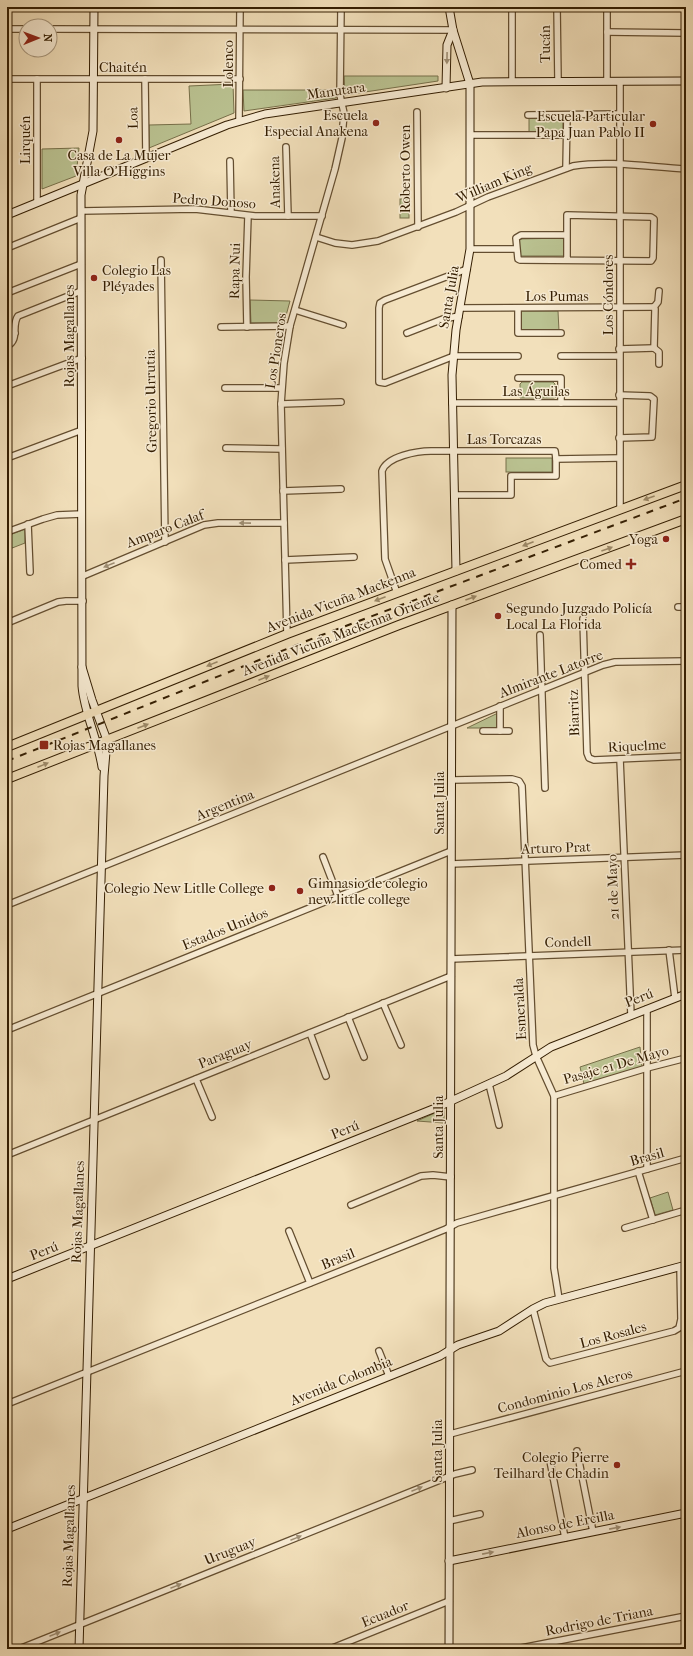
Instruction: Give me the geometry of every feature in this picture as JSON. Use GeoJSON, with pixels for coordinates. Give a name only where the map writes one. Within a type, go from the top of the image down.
{"type":"FeatureCollection","features":[{"type":"Feature","properties":{"kind":"main road","name":"Rojas Magallanes"},"geometry":{"type":"LineString","coordinates":[[94,7],[93,138],[82,184],[81,215],[83,576],[82,693],[98,743],[104,776]]}},
{"type":"Feature","properties":{"kind":"main road","name":"Santa Julia"},"geometry":{"type":"LineString","coordinates":[[449,7],[453,30],[470,84],[470,249],[454,356],[452,403],[456,571]]}},
{"type":"Feature","properties":{"kind":"main road","name":"Santa Julia"},"geometry":{"type":"LineString","coordinates":[[446,88],[447,44],[453,30]]}},
{"type":"Feature","properties":{"kind":"main road","name":"Manutara"},"geometry":{"type":"LineString","coordinates":[[7,215],[240,121],[265,114],[482,82],[686,81]]}},
{"type":"Feature","properties":{"kind":"main road","name":"Avenida Vicuña Mackenna"},"geometry":{"type":"LineString","coordinates":[[7,747],[288,634],[686,485]]}},
{"type":"Feature","properties":{"kind":"main road","name":"Avenida Vicuña Mackenna Oriente"},"geometry":{"type":"LineString","coordinates":[[7,779],[452,605],[686,519]]}},
{"type":"Feature","properties":{"kind":"main road","name":"Santa Julia"},"geometry":{"type":"LineString","coordinates":[[449,1649],[452,605]]}},
{"type":"Feature","properties":{"kind":"main road","name":"Rojas Magallanes"},"geometry":{"type":"LineString","coordinates":[[79,1649],[97,993],[104,776],[107,740],[82,667]]}},
{"type":"Feature","properties":{"kind":"main road","name":"Perú"},"geometry":{"type":"LineString","coordinates":[[7,1279],[451,1101],[514,1071],[558,1043],[686,994]]}},
{"type":"Feature","properties":{"kind":"main road","name":"Avenida Colombia"},"geometry":{"type":"LineString","coordinates":[[7,1529],[442,1355],[458,1345],[499,1331],[545,1303],[683,1266]]}},
{"type":"Feature","properties":{"kind":"main road","name":"Alonso de Ercilla"},"geometry":{"type":"LineString","coordinates":[[449,1561],[686,1513]]}},
{"type":"Feature","properties":{"kind":"street","name":"Lolenco"},"geometry":{"type":"LineString","coordinates":[[240,7],[240,121]]}},
{"type":"Feature","properties":{"kind":"street","name":"Los Pioneros"},"geometry":{"type":"LineString","coordinates":[[288,634],[281,388],[284,357],[290,326],[340,150],[344,120],[340,78],[341,7]]}},
{"type":"Feature","properties":{"kind":"street"},"geometry":{"type":"LineString","coordinates":[[449,7],[512,7],[512,82]]}},
{"type":"Feature","properties":{"kind":"street","name":"Tucán"},"geometry":{"type":"LineString","coordinates":[[557,7],[558,81]]}},
{"type":"Feature","properties":{"kind":"street"},"geometry":{"type":"LineString","coordinates":[[607,7],[607,81]]}},
{"type":"Feature","properties":{"kind":"street"},"geometry":{"type":"LineString","coordinates":[[7,29],[18,29]]}},
{"type":"Feature","properties":{"kind":"street"},"geometry":{"type":"LineString","coordinates":[[58,29],[453,30]]}},
{"type":"Feature","properties":{"kind":"street"},"geometry":{"type":"LineString","coordinates":[[607,32],[686,33]]}},
{"type":"Feature","properties":{"kind":"street","name":"Chaitén"},"geometry":{"type":"LineString","coordinates":[[7,79],[240,79]]}},
{"type":"Feature","properties":{"kind":"street","name":"Lirquén"},"geometry":{"type":"LineString","coordinates":[[37,79],[37,202]]}},
{"type":"Feature","properties":{"kind":"street","name":"Loa"},"geometry":{"type":"LineString","coordinates":[[145,79],[146,158]]}},
{"type":"Feature","properties":{"kind":"street","name":"Los Cóndores"},"geometry":{"type":"LineString","coordinates":[[620,81],[620,510]]}},
{"type":"Feature","properties":{"kind":"street","name":"Roberto Owen"},"geometry":{"type":"LineString","coordinates":[[417,112],[418,227]]}},
{"type":"Feature","properties":{"kind":"street"},"geometry":{"type":"LineString","coordinates":[[566,168],[567,114]]}},
{"type":"Feature","properties":{"kind":"street"},"geometry":{"type":"LineString","coordinates":[[528,115],[620,114]]}},
{"type":"Feature","properties":{"kind":"street"},"geometry":{"type":"LineString","coordinates":[[470,135],[567,135]]}},
{"type":"Feature","properties":{"kind":"street","name":"Anakena"},"geometry":{"type":"LineString","coordinates":[[286,147],[288,216]]}},
{"type":"Feature","properties":{"kind":"street"},"geometry":{"type":"LineString","coordinates":[[230,161],[231,213]]}},
{"type":"Feature","properties":{"kind":"street","name":"William King"},"geometry":{"type":"LineString","coordinates":[[316,237],[343,244],[358,245],[378,241],[418,227],[456,212],[485,198],[566,168],[585,165],[620,165],[686,169]]}},
{"type":"Feature","properties":{"kind":"street","name":"Pedro Donoso"},"geometry":{"type":"LineString","coordinates":[[81,215],[195,209],[248,216],[322,216]]}},
{"type":"Feature","properties":{"kind":"street"},"geometry":{"type":"LineString","coordinates":[[7,248],[81,215]]}},
{"type":"Feature","properties":{"kind":"street"},"geometry":{"type":"LineString","coordinates":[[567,235],[521,235],[516,238],[516,256],[520,260],[651,261],[653,258],[653,218],[567,215],[568,260]]}},
{"type":"Feature","properties":{"kind":"street","name":"Rapa Nui"},"geometry":{"type":"LineString","coordinates":[[247,327],[246,277],[248,216]]}},
{"type":"Feature","properties":{"kind":"street"},"geometry":{"type":"LineString","coordinates":[[470,249],[516,249]]}},
{"type":"Feature","properties":{"kind":"street","name":"Gregorio Urrutia"},"geometry":{"type":"LineString","coordinates":[[161,260],[165,542]]}},
{"type":"Feature","properties":{"kind":"street"},"geometry":{"type":"LineString","coordinates":[[7,293],[81,264]]}},
{"type":"Feature","properties":{"kind":"street"},"geometry":{"type":"LineString","coordinates":[[467,270],[380,303],[380,383],[392,380],[454,356],[518,356]]}},
{"type":"Feature","properties":{"kind":"street"},"geometry":{"type":"LineString","coordinates":[[7,346],[13,342],[15,320],[18,316],[81,290]]}},
{"type":"Feature","properties":{"kind":"street"},"geometry":{"type":"LineString","coordinates":[[659,291],[658,302],[654,307],[654,348],[659,353],[659,364]]}},
{"type":"Feature","properties":{"kind":"street","name":"Los Pumas"},"geometry":{"type":"LineString","coordinates":[[460,308],[654,307]]}},
{"type":"Feature","properties":{"kind":"street","name":"Los Pumas"},"geometry":{"type":"LineString","coordinates":[[518,308],[518,333],[561,333]]}},
{"type":"Feature","properties":{"kind":"street"},"geometry":{"type":"LineString","coordinates":[[295,310],[343,325]]}},
{"type":"Feature","properties":{"kind":"street"},"geometry":{"type":"LineString","coordinates":[[407,333],[443,319],[459,316]]}},
{"type":"Feature","properties":{"kind":"street"},"geometry":{"type":"LineString","coordinates":[[221,327],[290,326]]}},
{"type":"Feature","properties":{"kind":"street"},"geometry":{"type":"LineString","coordinates":[[7,336],[14,333]]}},
{"type":"Feature","properties":{"kind":"street"},"geometry":{"type":"LineString","coordinates":[[620,349],[654,348]]}},
{"type":"Feature","properties":{"kind":"street"},"geometry":{"type":"LineString","coordinates":[[561,356],[620,356]]}},
{"type":"Feature","properties":{"kind":"street"},"geometry":{"type":"LineString","coordinates":[[7,386],[82,358]]}},
{"type":"Feature","properties":{"kind":"street"},"geometry":{"type":"LineString","coordinates":[[518,378],[561,378],[561,403]]}},
{"type":"Feature","properties":{"kind":"street"},"geometry":{"type":"LineString","coordinates":[[225,388],[281,388]]}},
{"type":"Feature","properties":{"kind":"street"},"geometry":{"type":"LineString","coordinates":[[619,438],[652,436],[654,399],[650,396],[620,395]]}},
{"type":"Feature","properties":{"kind":"street"},"geometry":{"type":"LineString","coordinates":[[281,404],[341,402]]}},
{"type":"Feature","properties":{"kind":"street","name":"Las Águilas"},"geometry":{"type":"LineString","coordinates":[[452,403],[619,403]]}},
{"type":"Feature","properties":{"kind":"street"},"geometry":{"type":"LineString","coordinates":[[7,458],[82,430]]}},
{"type":"Feature","properties":{"kind":"street"},"geometry":{"type":"LineString","coordinates":[[226,448],[282,448]]}},
{"type":"Feature","properties":{"kind":"street"},"geometry":{"type":"LineString","coordinates":[[397,593],[384,554],[382,471],[384,466],[389,462],[417,452],[453,451]]}},
{"type":"Feature","properties":{"kind":"street","name":"Las Torcazas"},"geometry":{"type":"LineString","coordinates":[[453,451],[556,451],[556,458],[619,458]]}},
{"type":"Feature","properties":{"kind":"street"},"geometry":{"type":"LineString","coordinates":[[454,495],[510,495],[511,476],[556,476],[556,458]]}},
{"type":"Feature","properties":{"kind":"street"},"geometry":{"type":"LineString","coordinates":[[283,491],[341,489]]}},
{"type":"Feature","properties":{"kind":"street"},"geometry":{"type":"LineString","coordinates":[[7,532],[57,515],[82,514]]}},
{"type":"Feature","properties":{"kind":"street"},"geometry":{"type":"LineString","coordinates":[[28,524],[30,572]]}},
{"type":"Feature","properties":{"kind":"street","name":"Amparo Calaf"},"geometry":{"type":"LineString","coordinates":[[83,576],[210,524],[284,524]]}},
{"type":"Feature","properties":{"kind":"street"},"geometry":{"type":"LineString","coordinates":[[285,560],[354,557]]}},
{"type":"Feature","properties":{"kind":"street"},"geometry":{"type":"LineString","coordinates":[[7,623],[58,602],[83,601]]}},
{"type":"Feature","properties":{"kind":"street"},"geometry":{"type":"LineString","coordinates":[[678,607],[686,607]]}},
{"type":"Feature","properties":{"kind":"street","name":"Biarritz"},"geometry":{"type":"LineString","coordinates":[[583,619],[587,753],[589,758]]}},
{"type":"Feature","properties":{"kind":"street"},"geometry":{"type":"LineString","coordinates":[[540,635],[545,788]]}},
{"type":"Feature","properties":{"kind":"street","name":"Almirante Latorre"},"geometry":{"type":"LineString","coordinates":[[452,727],[541,689],[603,665],[614,662],[686,661]]}},
{"type":"Feature","properties":{"kind":"street"},"geometry":{"type":"LineString","coordinates":[[500,706],[500,731]]}},
{"type":"Feature","properties":{"kind":"street","name":"Argentina"},"geometry":{"type":"LineString","coordinates":[[7,905],[452,727]]}},
{"type":"Feature","properties":{"kind":"street"},"geometry":{"type":"LineString","coordinates":[[483,731],[509,731]]}},
{"type":"Feature","properties":{"kind":"street","name":"Riquelme"},"geometry":{"type":"LineString","coordinates":[[589,758],[594,760],[686,756]]}},
{"type":"Feature","properties":{"kind":"street","name":"21 de Mayo"},"geometry":{"type":"LineString","coordinates":[[620,759],[631,1015]]}},
{"type":"Feature","properties":{"kind":"street","name":"Esmeralda"},"geometry":{"type":"LineString","coordinates":[[452,780],[512,779],[519,781],[522,789],[533,1046],[554,1096],[554,1268],[559,1299]]}},
{"type":"Feature","properties":{"kind":"street","name":"Estados Unidos"},"geometry":{"type":"LineString","coordinates":[[7,1030],[451,851]]}},
{"type":"Feature","properties":{"kind":"street","name":"Arturo Prat"},"geometry":{"type":"LineString","coordinates":[[451,864],[686,855]]}},
{"type":"Feature","properties":{"kind":"street"},"geometry":{"type":"LineString","coordinates":[[323,857],[338,896]]}},
{"type":"Feature","properties":{"kind":"street"},"geometry":{"type":"LineString","coordinates":[[669,950],[675,998]]}},
{"type":"Feature","properties":{"kind":"street","name":"Condell"},"geometry":{"type":"LineString","coordinates":[[451,959],[686,950]]}},
{"type":"Feature","properties":{"kind":"street","name":"Paraguay"},"geometry":{"type":"LineString","coordinates":[[7,1155],[451,976]]}},
{"type":"Feature","properties":{"kind":"street"},"geometry":{"type":"LineString","coordinates":[[383,1003],[401,1046]]}},
{"type":"Feature","properties":{"kind":"street"},"geometry":{"type":"LineString","coordinates":[[647,1169],[648,1009]]}},
{"type":"Feature","properties":{"kind":"street"},"geometry":{"type":"LineString","coordinates":[[348,1017],[364,1057]]}},
{"type":"Feature","properties":{"kind":"street"},"geometry":{"type":"LineString","coordinates":[[310,1033],[326,1076]]}},
{"type":"Feature","properties":{"kind":"street","name":"Pasaje 21 De Mayo"},"geometry":{"type":"LineString","coordinates":[[554,1096],[686,1058]]}},
{"type":"Feature","properties":{"kind":"street"},"geometry":{"type":"LineString","coordinates":[[196,1079],[212,1117]]}},
{"type":"Feature","properties":{"kind":"street"},"geometry":{"type":"LineString","coordinates":[[489,1084],[499,1125]]}},
{"type":"Feature","properties":{"kind":"street","name":"Brasil"},"geometry":{"type":"LineString","coordinates":[[7,1404],[461,1221],[686,1158]]}},
{"type":"Feature","properties":{"kind":"street"},"geometry":{"type":"LineString","coordinates":[[638,1171],[653,1220]]}},
{"type":"Feature","properties":{"kind":"street"},"geometry":{"type":"LineString","coordinates":[[351,1205],[420,1176],[433,1175],[451,1178]]}},
{"type":"Feature","properties":{"kind":"street"},"geometry":{"type":"LineString","coordinates":[[625,1228],[686,1210]]}},
{"type":"Feature","properties":{"kind":"street"},"geometry":{"type":"LineString","coordinates":[[289,1231],[310,1283]]}},
{"type":"Feature","properties":{"kind":"street","name":"Los Rosales"},"geometry":{"type":"LineString","coordinates":[[533,1309],[546,1359],[550,1363],[674,1331],[680,1326],[682,1319],[683,1266]]}},
{"type":"Feature","properties":{"kind":"street"},"geometry":{"type":"LineString","coordinates":[[379,1351],[389,1376]]}},
{"type":"Feature","properties":{"kind":"street","name":"Condominio Los Aleros"},"geometry":{"type":"LineString","coordinates":[[450,1434],[686,1371]]}},
{"type":"Feature","properties":{"kind":"street"},"geometry":{"type":"LineString","coordinates":[[577,1451],[593,1532]]}},
{"type":"Feature","properties":{"kind":"street"},"geometry":{"type":"LineString","coordinates":[[550,1461],[565,1538]]}},
{"type":"Feature","properties":{"kind":"street","name":"Uruguay"},"geometry":{"type":"LineString","coordinates":[[19,1649],[450,1476],[472,1470]]}},
{"type":"Feature","properties":{"kind":"street"},"geometry":{"type":"LineString","coordinates":[[449,1521],[480,1514]]}},
{"type":"Feature","properties":{"kind":"street","name":"Ecuador"},"geometry":{"type":"LineString","coordinates":[[330,1649],[449,1601]]}},
{"type":"Feature","properties":{"kind":"street","name":"Rodrigo de Triana"},"geometry":{"type":"LineString","coordinates":[[516,1649],[686,1616]]}},
{"type":"Feature","properties":{"kind":"green space"},"geometry":{"type":"Polygon","coordinates":[[[344,76],[438,76],[438,81],[345,95],[344,76]]]}},
{"type":"Feature","properties":{"kind":"green space"},"geometry":{"type":"Polygon","coordinates":[[[233,84],[234,113],[149,148],[149,125],[191,124],[189,86],[233,84]]]}},
{"type":"Feature","properties":{"kind":"green space"},"geometry":{"type":"Polygon","coordinates":[[[243,90],[336,90],[336,98],[244,111],[243,90]]]}},
{"type":"Feature","properties":{"kind":"green space"},"geometry":{"type":"Polygon","coordinates":[[[529,118],[563,119],[563,132],[529,132],[529,118]]]}},
{"type":"Feature","properties":{"kind":"green space"},"geometry":{"type":"Polygon","coordinates":[[[79,148],[76,176],[42,189],[42,149],[79,148]]]}},
{"type":"Feature","properties":{"kind":"green space"},"geometry":{"type":"Polygon","coordinates":[[[400,199],[409,199],[409,218],[400,218],[400,199]]]}},
{"type":"Feature","properties":{"kind":"green space"},"geometry":{"type":"Polygon","coordinates":[[[566,238],[566,256],[518,256],[518,239],[566,238]]]}},
{"type":"Feature","properties":{"kind":"green space"},"geometry":{"type":"Polygon","coordinates":[[[250,300],[290,301],[284,323],[251,323],[250,300]]]}},
{"type":"Feature","properties":{"kind":"green space"},"geometry":{"type":"Polygon","coordinates":[[[519,311],[558,311],[559,331],[519,331],[519,311]]]}},
{"type":"Feature","properties":{"kind":"green space"},"geometry":{"type":"Polygon","coordinates":[[[522,382],[553,382],[555,384],[556,397],[520,398],[520,384],[522,382]]]}},
{"type":"Feature","properties":{"kind":"green space"},"geometry":{"type":"Polygon","coordinates":[[[506,458],[552,458],[552,472],[506,472],[506,458]]]}},
{"type":"Feature","properties":{"kind":"green space"},"geometry":{"type":"Polygon","coordinates":[[[25,529],[25,543],[7,550],[7,536],[25,529]]]}},
{"type":"Feature","properties":{"kind":"green space"},"geometry":{"type":"Polygon","coordinates":[[[498,713],[499,725],[496,728],[467,728],[498,713]]]}},
{"type":"Feature","properties":{"kind":"green space"},"geometry":{"type":"Polygon","coordinates":[[[640,1047],[642,1067],[584,1084],[580,1067],[640,1047]]]}},
{"type":"Feature","properties":{"kind":"green space"},"geometry":{"type":"Polygon","coordinates":[[[444,1109],[444,1123],[417,1121],[444,1109]]]}},
{"type":"Feature","properties":{"kind":"green space"},"geometry":{"type":"Polygon","coordinates":[[[668,1192],[673,1210],[655,1215],[650,1198],[668,1192]]]}},
{"type":"Feature","properties":{"kind":"railway"},"geometry":{"type":"LineString","coordinates":[[7,761],[319,636],[681,500]]}},
{"type":"Feature","properties":{"kind":"place","name":"Escuela Especial Anakena"},"geometry":{"type":"Point","coordinates":[376,123]}},
{"type":"Feature","properties":{"kind":"place","name":"Escuela Particular Papa Juan Pablo II"},"geometry":{"type":"Point","coordinates":[653,124]}},
{"type":"Feature","properties":{"kind":"place","name":"Casa de La Mujer Villa O'Higgins"},"geometry":{"type":"Point","coordinates":[119,140]}},
{"type":"Feature","properties":{"kind":"place","name":"Colegio Las Pléyades"},"geometry":{"type":"Point","coordinates":[94,278]}},
{"type":"Feature","properties":{"kind":"place","name":"Yoga"},"geometry":{"type":"Point","coordinates":[666,539]}},
{"type":"Feature","properties":{"kind":"place","name":"Comed"},"geometry":{"type":"Point","coordinates":[631,564]}},
{"type":"Feature","properties":{"kind":"place","name":"Segundo Juzgado Policía Local La Florida"},"geometry":{"type":"Point","coordinates":[498,616]}},
{"type":"Feature","properties":{"kind":"place","name":"Rojas Magallanes"},"geometry":{"type":"Point","coordinates":[44,745]}},
{"type":"Feature","properties":{"kind":"place","name":"Colegio New Litlle College"},"geometry":{"type":"Point","coordinates":[272,888]}},
{"type":"Feature","properties":{"kind":"place","name":"Gimnasio de colegio new little college"},"geometry":{"type":"Point","coordinates":[300,891]}},
{"type":"Feature","properties":{"kind":"place","name":"Colegio Pierre Teilhard de Chadin"},"geometry":{"type":"Point","coordinates":[617,1465]}}]}
